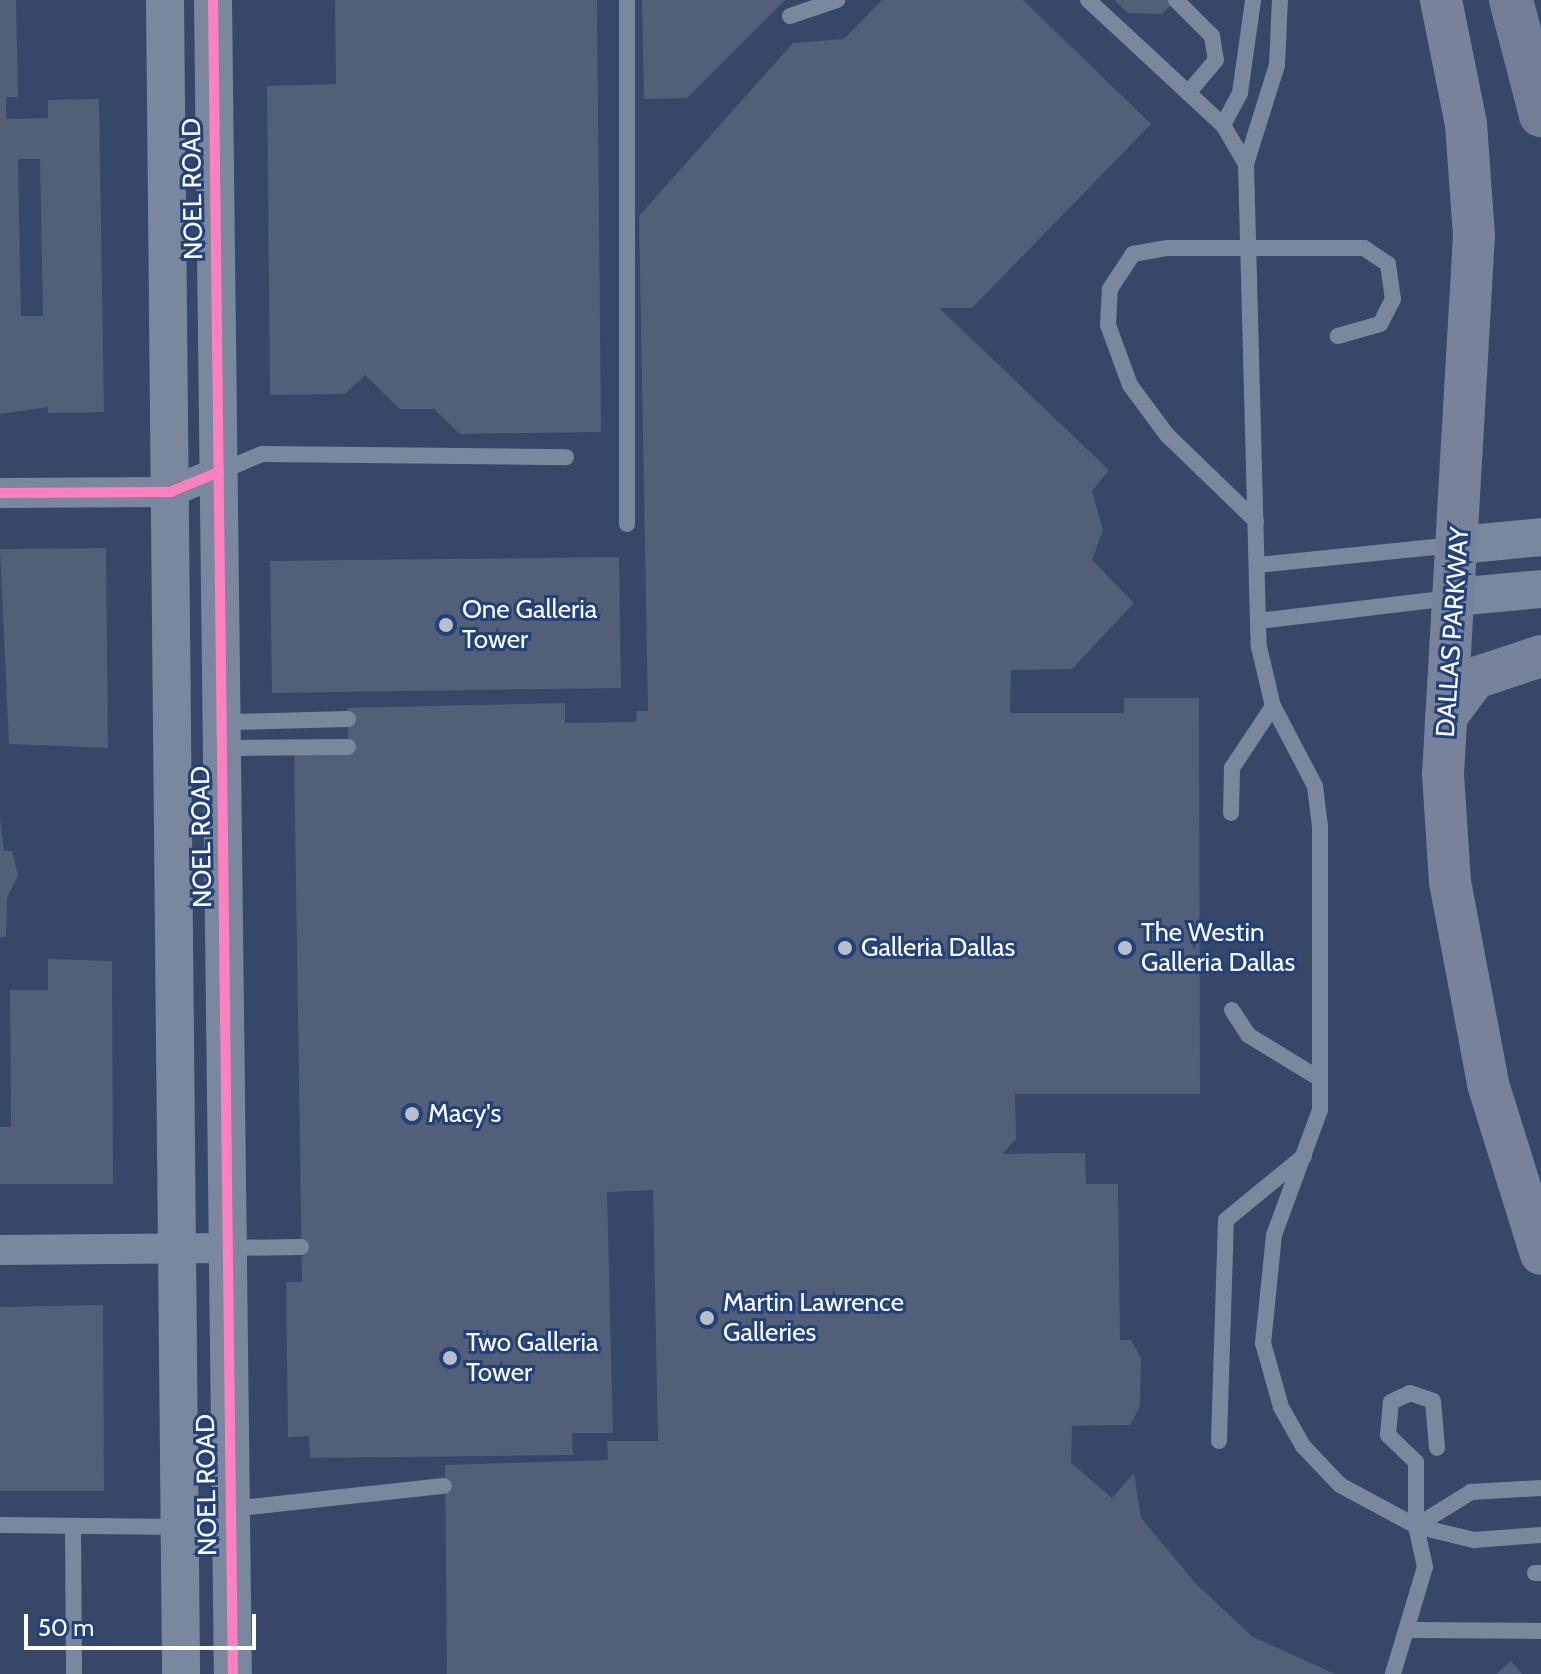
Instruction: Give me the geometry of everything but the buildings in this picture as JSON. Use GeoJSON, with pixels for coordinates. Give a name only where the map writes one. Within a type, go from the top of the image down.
{"type":"FeatureCollection","features":[{"type":"Feature","properties":{"kind":"highway"},"geometry":{"type":"LineString","coordinates":[[1511,0],[1541,115]]}},
{"type":"Feature","properties":{"kind":"highway"},"geometry":{"type":"LineString","coordinates":[[1540,0],[1541,14]]}},
{"type":"Feature","properties":{"kind":"main road","name":"DALLAS PARKWAY"},"geometry":{"type":"LineString","coordinates":[[1441,0],[1466,124],[1474,235],[1460,545],[1446,717],[1448,851],[1463,978],[1541,1254]]}},
{"type":"Feature","properties":{"kind":"main road"},"geometry":{"type":"LineString","coordinates":[[1446,717],[1475,678],[1541,656]]}},
{"type":"Feature","properties":{"kind":"street","name":"NOEL ROAD"},"geometry":{"type":"LineString","coordinates":[[165,0],[181,1674]]}},
{"type":"Feature","properties":{"kind":"street","name":"NOEL ROAD"},"geometry":{"type":"LineString","coordinates":[[213,0],[233,1674]]}},
{"type":"Feature","properties":{"kind":"street"},"geometry":{"type":"LineString","coordinates":[[0,493],[170,492],[219,472]]}},
{"type":"Feature","properties":{"kind":"street"},"geometry":{"type":"LineString","coordinates":[[1460,545],[1541,537]]}},
{"type":"Feature","properties":{"kind":"street"},"geometry":{"type":"LineString","coordinates":[[1455,597],[1541,589]]}},
{"type":"Feature","properties":{"kind":"street"},"geometry":{"type":"LineString","coordinates":[[172,737],[223,738]]}},
{"type":"Feature","properties":{"kind":"street"},"geometry":{"type":"LineString","coordinates":[[0,1250],[229,1248]]}},
{"type":"Feature","properties":{"kind":"lane"},"geometry":{"type":"LineString","coordinates":[[627,0],[631,18],[627,524]]}},
{"type":"Feature","properties":{"kind":"lane"},"geometry":{"type":"LineString","coordinates":[[790,16],[837,0]]}},
{"type":"Feature","properties":{"kind":"lane"},"geometry":{"type":"LineString","coordinates":[[1088,0],[1223,125],[1246,164]]}},
{"type":"Feature","properties":{"kind":"lane"},"geometry":{"type":"LineString","coordinates":[[1176,0],[1212,36],[1216,60],[1188,93]]}},
{"type":"Feature","properties":{"kind":"lane"},"geometry":{"type":"LineString","coordinates":[[1223,125],[1240,93],[1253,0]]}},
{"type":"Feature","properties":{"kind":"lane"},"geometry":{"type":"LineString","coordinates":[[1280,0],[1277,65],[1246,164],[1258,621],[1273,706],[1315,786],[1320,826],[1320,1110],[1274,1235],[1262,1293],[1263,1343],[1281,1407],[1303,1446],[1340,1485],[1416,1526],[1474,1540],[1541,1535]]}},
{"type":"Feature","properties":{"kind":"lane"},"geometry":{"type":"LineString","coordinates":[[1256,521],[1167,435],[1130,385],[1108,325],[1110,289],[1133,254],[1248,248],[1364,248],[1388,264],[1393,299],[1380,324],[1338,336]]}},
{"type":"Feature","properties":{"kind":"lane"},"geometry":{"type":"LineString","coordinates":[[219,472],[262,454],[566,457]]}},
{"type":"Feature","properties":{"kind":"lane"},"geometry":{"type":"LineString","coordinates":[[1257,565],[1460,545]]}},
{"type":"Feature","properties":{"kind":"lane"},"geometry":{"type":"LineString","coordinates":[[1258,621],[1455,597]]}},
{"type":"Feature","properties":{"kind":"lane"},"geometry":{"type":"LineString","coordinates":[[1231,813],[1232,768],[1273,706]]}},
{"type":"Feature","properties":{"kind":"lane"},"geometry":{"type":"LineString","coordinates":[[348,719],[234,722],[223,738],[235,748],[348,747]]}},
{"type":"Feature","properties":{"kind":"lane"},"geometry":{"type":"LineString","coordinates":[[1232,1010],[1248,1035],[1320,1079]]}},
{"type":"Feature","properties":{"kind":"lane"},"geometry":{"type":"LineString","coordinates":[[1219,1441],[1226,1220],[1305,1155]]}},
{"type":"Feature","properties":{"kind":"lane"},"geometry":{"type":"LineString","coordinates":[[229,1248],[301,1247]]}},
{"type":"Feature","properties":{"kind":"lane"},"geometry":{"type":"LineString","coordinates":[[1393,1674],[1409,1630],[1425,1567],[1416,1526],[1416,1462],[1388,1435],[1391,1402],[1410,1393],[1433,1401],[1437,1448]]}},
{"type":"Feature","properties":{"kind":"lane"},"geometry":{"type":"LineString","coordinates":[[230,1509],[444,1486]]}},
{"type":"Feature","properties":{"kind":"lane"},"geometry":{"type":"LineString","coordinates":[[1416,1526],[1471,1492],[1541,1488]]}},
{"type":"Feature","properties":{"kind":"lane"},"geometry":{"type":"LineString","coordinates":[[0,1525],[180,1527]]}},
{"type":"Feature","properties":{"kind":"lane"},"geometry":{"type":"LineString","coordinates":[[73,1526],[74,1674]]}},
{"type":"Feature","properties":{"kind":"lane"},"geometry":{"type":"LineString","coordinates":[[1409,1630],[1541,1631]]}},
{"type":"Feature","properties":{"kind":"cycle path"},"geometry":{"type":"LineString","coordinates":[[213,0],[233,1674]]}},
{"type":"Feature","properties":{"kind":"cycle path"},"geometry":{"type":"LineString","coordinates":[[0,493],[170,492],[219,472]]}},
{"type":"Feature","properties":{"kind":"place","name":"One Galleria Tower"},"geometry":{"type":"Point","coordinates":[446,625]}},
{"type":"Feature","properties":{"kind":"place","name":"Galleria Dallas"},"geometry":{"type":"Point","coordinates":[845,948]}},
{"type":"Feature","properties":{"kind":"place","name":"The Westin Galleria Dallas"},"geometry":{"type":"Point","coordinates":[1125,948]}},
{"type":"Feature","properties":{"kind":"place","name":"Macy's"},"geometry":{"type":"Point","coordinates":[412,1114]}},
{"type":"Feature","properties":{"kind":"place","name":"Martin Lawrence Galleries"},"geometry":{"type":"Point","coordinates":[707,1318]}},
{"type":"Feature","properties":{"kind":"place","name":"Two Galleria Tower"},"geometry":{"type":"Point","coordinates":[450,1358]}}]}
